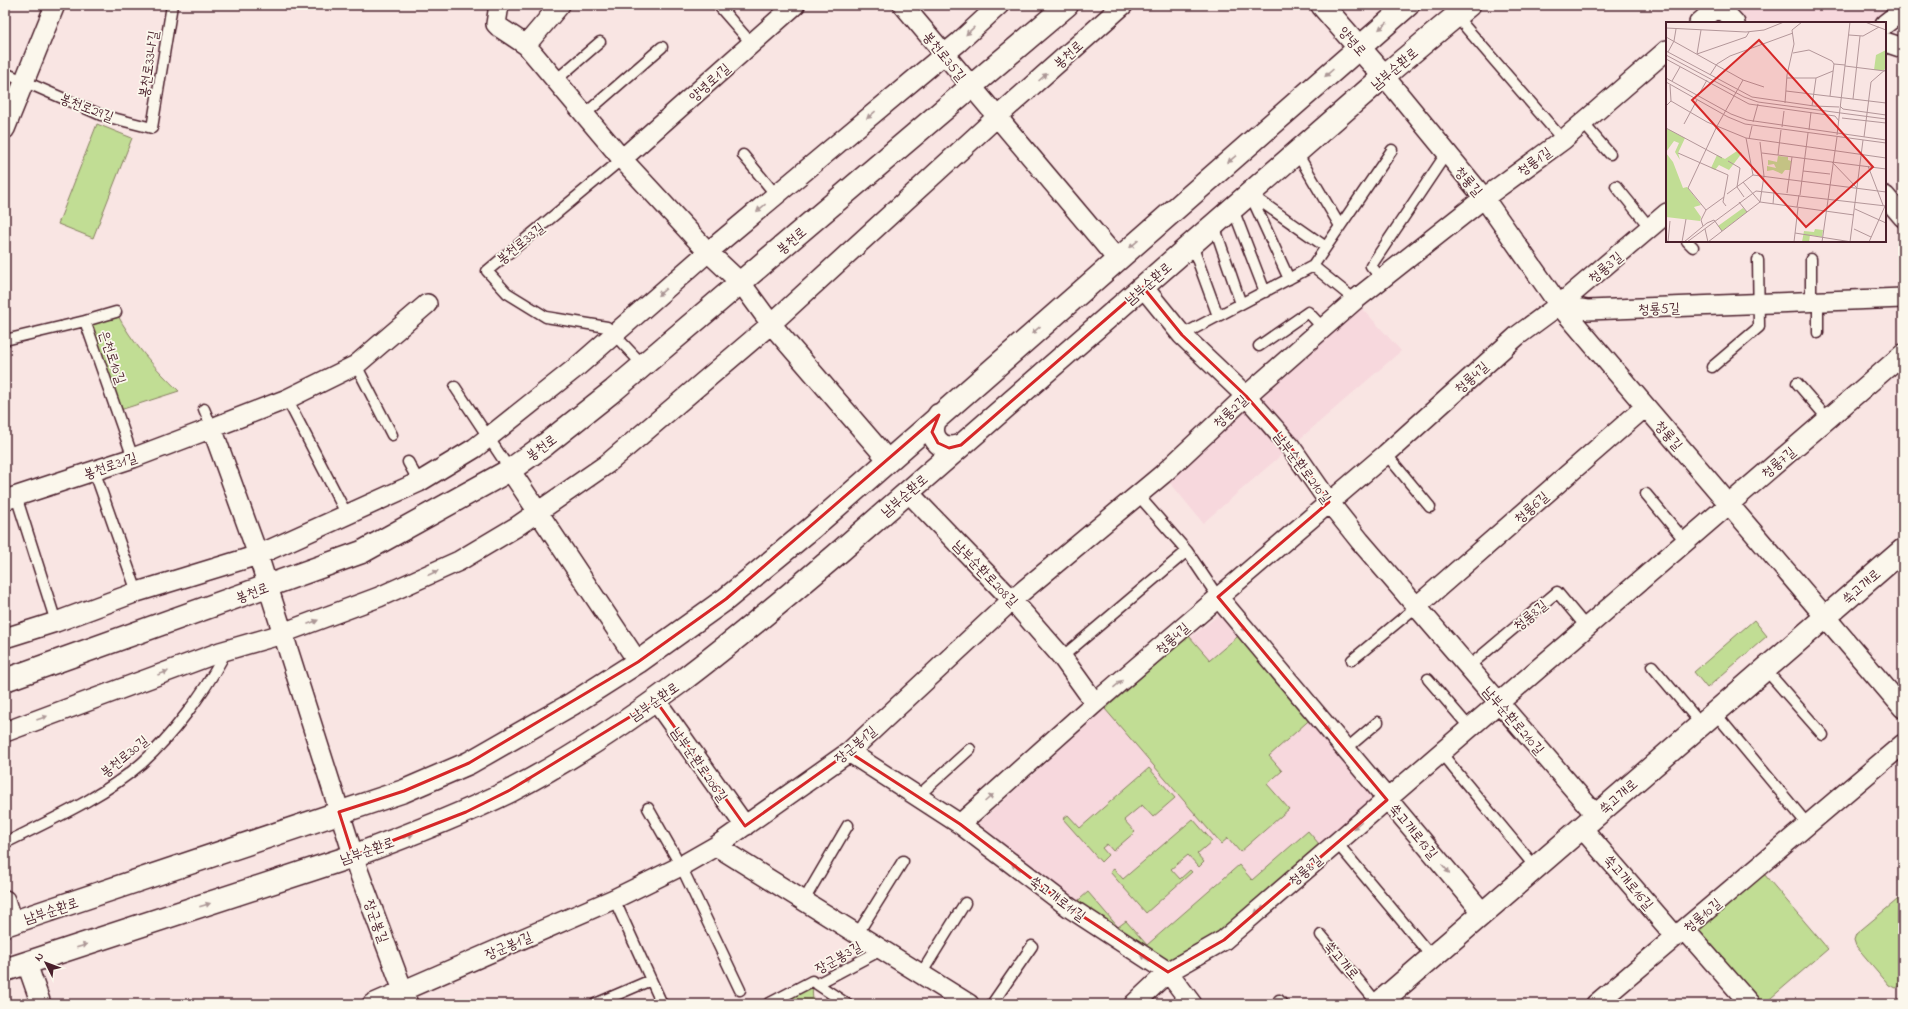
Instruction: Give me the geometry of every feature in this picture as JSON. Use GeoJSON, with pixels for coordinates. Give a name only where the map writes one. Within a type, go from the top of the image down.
{"type":"FeatureCollection","features":[{"type":"Feature","properties":{"kind":"main road","name":"봉천로"},"geometry":{"type":"LineString","coordinates":[[5,680],[268,587],[362,552],[510,470],[546,444],[643,365],[1067,5]]}},
{"type":"Feature","properties":{"kind":"main road","name":"양녕로"},"geometry":{"type":"LineString","coordinates":[[1322,5],[1384,76]]}},
{"type":"Feature","properties":{"kind":"main road","name":"남부순환로"},"geometry":{"type":"LineString","coordinates":[[9,924],[404,791],[469,763],[572,704],[638,662],[726,599],[813,527],[1358,47],[1408,5]]}},
{"type":"Feature","properties":{"kind":"main road","name":"남부순환로"},"geometry":{"type":"LineString","coordinates":[[5,970],[27,964],[350,846],[459,815],[510,790],[595,741],[656,701],[751,627],[1192,245],[1384,76],[1462,10]]}},
{"type":"Feature","properties":{"kind":"main road"},"geometry":{"type":"LineString","coordinates":[[939,416],[935,420],[932,432],[938,443],[949,448],[961,445]]}},
{"type":"Feature","properties":{"kind":"main road","name":"쑥고개로"},"geometry":{"type":"LineString","coordinates":[[1378,1004],[1903,550]]}},
{"type":"Feature","properties":{"kind":"street"},"geometry":{"type":"LineString","coordinates":[[5,129],[56,5]]}},
{"type":"Feature","properties":{"kind":"street"},"geometry":{"type":"LineString","coordinates":[[499,5],[496,24],[498,27],[526,45],[622,159],[708,252],[741,283],[771,324],[888,460]]}},
{"type":"Feature","properties":{"kind":"street"},"geometry":{"type":"LineString","coordinates":[[526,45],[560,5]]}},
{"type":"Feature","properties":{"kind":"street","name":"양녕로1길"},"geometry":{"type":"LineString","coordinates":[[622,159],[795,5]]}},
{"type":"Feature","properties":{"kind":"street","name":"봉천로35길"},"geometry":{"type":"LineString","coordinates":[[903,5],[971,88]]}},
{"type":"Feature","properties":{"kind":"street"},"geometry":{"type":"LineString","coordinates":[[5,638],[56,622],[137,592],[258,555],[419,482],[489,438],[578,366],[611,330],[708,252],[944,54],[999,5]]}},
{"type":"Feature","properties":{"kind":"street","name":"봉천로"},"geometry":{"type":"LineString","coordinates":[[5,732],[220,652],[282,633],[378,597],[459,561],[516,527],[607,464],[771,324],[998,116],[1123,5]]}},
{"type":"Feature","properties":{"kind":"street"},"geometry":{"type":"LineString","coordinates":[[1700,22],[1719,5],[1734,22]]}},
{"type":"Feature","properties":{"kind":"street"},"geometry":{"type":"LineString","coordinates":[[1886,23],[1903,10]]}},
{"type":"Feature","properties":{"kind":"street"},"geometry":{"type":"LineString","coordinates":[[1886,42],[1903,48]]}},
{"type":"Feature","properties":{"kind":"street","name":"청룡1길"},"geometry":{"type":"LineString","coordinates":[[1484,198],[1563,140],[1666,51]]}},
{"type":"Feature","properties":{"kind":"street","name":"청룡길"},"geometry":{"type":"LineString","coordinates":[[1384,76],[1446,154],[1484,198],[1559,305],[1903,708]]}},
{"type":"Feature","properties":{"kind":"street"},"geometry":{"type":"LineString","coordinates":[[971,88],[998,116],[1117,259]]}},
{"type":"Feature","properties":{"kind":"street"},"geometry":{"type":"LineString","coordinates":[[1886,197],[1903,216]]}},
{"type":"Feature","properties":{"kind":"street","name":"청룡2길"},"geometry":{"type":"LineString","coordinates":[[1012,600],[1138,495],[1323,328],[1484,198]]}},
{"type":"Feature","properties":{"kind":"street","name":"청룡3길"},"geometry":{"type":"LineString","coordinates":[[1559,305],[1666,215]]}},
{"type":"Feature","properties":{"kind":"street","name":"남부순환로210길"},"geometry":{"type":"LineString","coordinates":[[1143,287],[1182,335],[1246,396],[1290,446],[1328,502],[1499,703],[1589,822]]}},
{"type":"Feature","properties":{"kind":"street","name":"청룡5길"},"geometry":{"type":"LineString","coordinates":[[1559,305],[1588,310],[1903,298]]}},
{"type":"Feature","properties":{"kind":"street","name":"봉천로31길"},"geometry":{"type":"LineString","coordinates":[[8,498],[133,458],[286,399],[356,365],[427,304]]}},
{"type":"Feature","properties":{"kind":"street","name":"청룡4길"},"geometry":{"type":"LineString","coordinates":[[960,824],[1095,703],[1328,502],[1386,454],[1517,336],[1559,305]]}},
{"type":"Feature","properties":{"kind":"street","name":"청룡7길"},"geometry":{"type":"LineString","coordinates":[[1729,505],[1903,354]]}},
{"type":"Feature","properties":{"kind":"street","name":"청룡6길"},"geometry":{"type":"LineString","coordinates":[[1416,607],[1645,407]]}},
{"type":"Feature","properties":{"kind":"street"},"geometry":{"type":"LineString","coordinates":[[212,428],[268,587]]}},
{"type":"Feature","properties":{"kind":"street"},"geometry":{"type":"LineString","coordinates":[[510,470],[638,662]]}},
{"type":"Feature","properties":{"kind":"street","name":"남부순환로208길"},"geometry":{"type":"LineString","coordinates":[[908,492],[1012,600],[1062,657],[1095,703]]}},
{"type":"Feature","properties":{"kind":"street","name":"청룡8길"},"geometry":{"type":"LineString","coordinates":[[1134,1004],[1168,972],[1224,940],[1729,505]]}},
{"type":"Feature","properties":{"kind":"street","name":"남부순환로"},"geometry":{"type":"LineString","coordinates":[[268,587],[350,846]]}},
{"type":"Feature","properties":{"kind":"street","name":"쑥고개로13길"},"geometry":{"type":"LineString","coordinates":[[1218,597],[1483,913]]}},
{"type":"Feature","properties":{"kind":"street","name":"장군봉1길"},"geometry":{"type":"LineString","coordinates":[[372,1004],[405,997],[614,900],[681,866],[716,846],[849,752],[1012,600]]}},
{"type":"Feature","properties":{"kind":"street","name":"남부순환로206길"},"geometry":{"type":"LineString","coordinates":[[656,701],[744,826]]}},
{"type":"Feature","properties":{"kind":"street","name":"청룡10길"},"geometry":{"type":"LineString","coordinates":[[1596,1004],[1903,744]]}},
{"type":"Feature","properties":{"kind":"street","name":"쑥고개로11길"},"geometry":{"type":"LineString","coordinates":[[849,752],[960,824],[1070,908],[1168,972],[1192,1004]]}},
{"type":"Feature","properties":{"kind":"street","name":"쑥고개로16길"},"geometry":{"type":"LineString","coordinates":[[1589,822],[1680,933],[1750,1004]]}},
{"type":"Feature","properties":{"kind":"street","name":"장군봉길"},"geometry":{"type":"LineString","coordinates":[[350,846],[405,997]]}},
{"type":"Feature","properties":{"kind":"street"},"geometry":{"type":"LineString","coordinates":[[716,846],[803,902],[858,933],[921,974],[939,995],[969,1004]]}},
{"type":"Feature","properties":{"kind":"street","name":"남부순환로"},"geometry":{"type":"LineString","coordinates":[[5,900],[9,924]]}},
{"type":"Feature","properties":{"kind":"street"},"geometry":{"type":"LineString","coordinates":[[27,964],[41,1004]]}},
{"type":"Feature","properties":{"kind":"lane","name":"봉천로33나길"},"geometry":{"type":"LineString","coordinates":[[152,128],[172,5]]}},
{"type":"Feature","properties":{"kind":"lane"},"geometry":{"type":"LineString","coordinates":[[718,5],[752,44]]}},
{"type":"Feature","properties":{"kind":"lane","name":"남부순환로"},"geometry":{"type":"LineString","coordinates":[[1462,10],[1563,140]]}},
{"type":"Feature","properties":{"kind":"lane"},"geometry":{"type":"LineString","coordinates":[[556,80],[600,42]]}},
{"type":"Feature","properties":{"kind":"lane"},"geometry":{"type":"LineString","coordinates":[[585,114],[662,47]]}},
{"type":"Feature","properties":{"kind":"lane","name":"봉천로29길"},"geometry":{"type":"LineString","coordinates":[[5,73],[101,115],[152,128]]}},
{"type":"Feature","properties":{"kind":"lane"},"geometry":{"type":"LineString","coordinates":[[1583,123],[1610,154]]}},
{"type":"Feature","properties":{"kind":"lane"},"geometry":{"type":"LineString","coordinates":[[1182,335],[1313,266],[1392,150]]}},
{"type":"Feature","properties":{"kind":"lane"},"geometry":{"type":"LineString","coordinates":[[1297,153],[1340,226]]}},
{"type":"Feature","properties":{"kind":"lane","name":"청룡길"},"geometry":{"type":"LineString","coordinates":[[1382,279],[1371,266],[1446,154]]}},
{"type":"Feature","properties":{"kind":"lane"},"geometry":{"type":"LineString","coordinates":[[743,155],[776,195]]}},
{"type":"Feature","properties":{"kind":"lane","name":"봉천로33길"},"geometry":{"type":"LineString","coordinates":[[611,330],[546,317],[507,293],[487,270],[622,159]]}},
{"type":"Feature","properties":{"kind":"lane"},"geometry":{"type":"LineString","coordinates":[[1616,186],[1651,229]]}},
{"type":"Feature","properties":{"kind":"lane"},"geometry":{"type":"LineString","coordinates":[[1250,194],[1326,247]]}},
{"type":"Feature","properties":{"kind":"lane"},"geometry":{"type":"LineString","coordinates":[[1250,194],[1288,279]]}},
{"type":"Feature","properties":{"kind":"lane"},"geometry":{"type":"LineString","coordinates":[[1233,209],[1265,292]]}},
{"type":"Feature","properties":{"kind":"lane"},"geometry":{"type":"LineString","coordinates":[[1214,225],[1241,304]]}},
{"type":"Feature","properties":{"kind":"lane"},"geometry":{"type":"LineString","coordinates":[[1192,245],[1218,316]]}},
{"type":"Feature","properties":{"kind":"lane"},"geometry":{"type":"LineString","coordinates":[[1811,259],[1818,333]]}},
{"type":"Feature","properties":{"kind":"lane"},"geometry":{"type":"LineString","coordinates":[[1712,367],[1759,327],[1758,260]]}},
{"type":"Feature","properties":{"kind":"lane"},"geometry":{"type":"LineString","coordinates":[[1313,266],[1356,300]]}},
{"type":"Feature","properties":{"kind":"lane"},"geometry":{"type":"LineString","coordinates":[[85,321],[116,312]]}},
{"type":"Feature","properties":{"kind":"lane"},"geometry":{"type":"LineString","coordinates":[[1259,346],[1308,312],[1323,328]]}},
{"type":"Feature","properties":{"kind":"lane","name":"은천로10길"},"geometry":{"type":"LineString","coordinates":[[5,340],[85,321],[133,458]]}},
{"type":"Feature","properties":{"kind":"lane"},"geometry":{"type":"LineString","coordinates":[[611,330],[643,365]]}},
{"type":"Feature","properties":{"kind":"lane"},"geometry":{"type":"LineString","coordinates":[[356,365],[392,435]]}},
{"type":"Feature","properties":{"kind":"lane"},"geometry":{"type":"LineString","coordinates":[[1797,383],[1828,419]]}},
{"type":"Feature","properties":{"kind":"lane"},"geometry":{"type":"LineString","coordinates":[[455,387],[510,470]]}},
{"type":"Feature","properties":{"kind":"lane"},"geometry":{"type":"LineString","coordinates":[[286,399],[347,515]]}},
{"type":"Feature","properties":{"kind":"lane"},"geometry":{"type":"LineString","coordinates":[[204,409],[212,428]]}},
{"type":"Feature","properties":{"kind":"lane"},"geometry":{"type":"LineString","coordinates":[[1386,454],[1430,508]]}},
{"type":"Feature","properties":{"kind":"lane"},"geometry":{"type":"LineString","coordinates":[[408,462],[419,482]]}},
{"type":"Feature","properties":{"kind":"lane"},"geometry":{"type":"LineString","coordinates":[[94,470],[137,592]]}},
{"type":"Feature","properties":{"kind":"lane"},"geometry":{"type":"LineString","coordinates":[[1646,494],[1686,542]]}},
{"type":"Feature","properties":{"kind":"lane"},"geometry":{"type":"LineString","coordinates":[[1138,495],[1187,551],[1218,597]]}},
{"type":"Feature","properties":{"kind":"lane"},"geometry":{"type":"LineString","coordinates":[[8,498],[56,622]]}},
{"type":"Feature","properties":{"kind":"lane"},"geometry":{"type":"LineString","coordinates":[[1062,657],[1187,551]]}},
{"type":"Feature","properties":{"kind":"lane","name":"청룡8길"},"geometry":{"type":"LineString","coordinates":[[1468,667],[1556,592],[1587,628]]}},
{"type":"Feature","properties":{"kind":"lane"},"geometry":{"type":"LineString","coordinates":[[1352,660],[1416,607]]}},
{"type":"Feature","properties":{"kind":"lane","name":"봉천로30길"},"geometry":{"type":"LineString","coordinates":[[5,843],[60,816],[111,786],[141,764],[157,748],[192,704],[216,670],[222,659],[220,652]]}},
{"type":"Feature","properties":{"kind":"lane"},"geometry":{"type":"LineString","coordinates":[[1652,666],[1708,718],[1808,825]]}},
{"type":"Feature","properties":{"kind":"lane"},"geometry":{"type":"LineString","coordinates":[[1765,669],[1823,735]]}},
{"type":"Feature","properties":{"kind":"lane"},"geometry":{"type":"LineString","coordinates":[[1428,679],[1470,728]]}},
{"type":"Feature","properties":{"kind":"lane"},"geometry":{"type":"LineString","coordinates":[[1345,750],[1378,722]]}},
{"type":"Feature","properties":{"kind":"lane"},"geometry":{"type":"LineString","coordinates":[[917,797],[970,749]]}},
{"type":"Feature","properties":{"kind":"lane"},"geometry":{"type":"LineString","coordinates":[[1441,753],[1536,868]]}},
{"type":"Feature","properties":{"kind":"lane"},"geometry":{"type":"LineString","coordinates":[[648,808],[681,866],[740,990]]}},
{"type":"Feature","properties":{"kind":"lane"},"geometry":{"type":"LineString","coordinates":[[803,902],[848,825]]}},
{"type":"Feature","properties":{"kind":"lane"},"geometry":{"type":"LineString","coordinates":[[1337,843],[1432,957]]}},
{"type":"Feature","properties":{"kind":"lane"},"geometry":{"type":"LineString","coordinates":[[858,933],[903,861]]}},
{"type":"Feature","properties":{"kind":"lane"},"geometry":{"type":"LineString","coordinates":[[614,900],[662,1004]]}},
{"type":"Feature","properties":{"kind":"lane"},"geometry":{"type":"LineString","coordinates":[[921,974],[965,903]]}},
{"type":"Feature","properties":{"kind":"lane","name":"쑥고개로"},"geometry":{"type":"LineString","coordinates":[[1322,935],[1378,1004]]}},
{"type":"Feature","properties":{"kind":"lane"},"geometry":{"type":"LineString","coordinates":[[992,1004],[1032,946]]}},
{"type":"Feature","properties":{"kind":"lane","name":"장군봉3길"},"geometry":{"type":"LineString","coordinates":[[847,1004],[817,984],[883,949]]}},
{"type":"Feature","properties":{"kind":"lane"},"geometry":{"type":"LineString","coordinates":[[595,1004],[651,980]]}},
{"type":"Feature","properties":{"kind":"lane","name":"장군봉3길"},"geometry":{"type":"LineString","coordinates":[[768,1004],[812,981]]}},
{"type":"Feature","properties":{"kind":"highlighted area"},"geometry":{"type":"Polygon","coordinates":[[[1143,287],[1182,335],[1246,396],[1290,446],[1329,502],[1218,597],[1387,800],[1224,940],[1168,972],[1070,908],[960,824],[849,752],[745,826],[656,701],[510,790],[466,812],[353,856],[339,812],[404,791],[469,763],[638,662],[726,599],[939,415],[932,432],[938,443],[949,448],[961,445],[1143,287]]]}},
{"type":"Feature","properties":{"kind":"shaded area"},"geometry":{"type":"Polygon","coordinates":[[[1720,5],[1903,5],[1886,22],[1734,22],[1720,5]]]}},
{"type":"Feature","properties":{"kind":"shaded area"},"geometry":{"type":"Polygon","coordinates":[[[1355,300],[1401,351],[1203,523],[1163,474],[1355,300]]]}},
{"type":"Feature","properties":{"kind":"shaded area"},"geometry":{"type":"Polygon","coordinates":[[[1224,610],[1383,800],[1178,973],[968,833],[1105,709],[1224,610]]]}},
{"type":"Feature","properties":{"kind":"green space"},"geometry":{"type":"Polygon","coordinates":[[[97,124],[132,138],[93,238],[58,224],[97,124]]]}},
{"type":"Feature","properties":{"kind":"green space"},"geometry":{"type":"Polygon","coordinates":[[[116,312],[136,344],[179,391],[117,411],[85,321],[116,312]]]}},
{"type":"Feature","properties":{"kind":"green space"},"geometry":{"type":"Polygon","coordinates":[[[1754,620],[1767,636],[1707,688],[1694,672],[1754,620]]]}},
{"type":"Feature","properties":{"kind":"green space"},"geometry":{"type":"Polygon","coordinates":[[[1244,631],[1315,715],[1269,756],[1282,771],[1267,784],[1289,809],[1240,852],[1228,838],[1221,844],[1105,709],[1189,636],[1210,660],[1244,631]]]}},
{"type":"Feature","properties":{"kind":"green space"},"geometry":{"type":"Polygon","coordinates":[[[1149,768],[1175,798],[1153,817],[1142,805],[1124,820],[1135,832],[1113,851],[1107,844],[1102,848],[1108,855],[1101,862],[1063,819],[1068,815],[1080,828],[1149,768]]]}},
{"type":"Feature","properties":{"kind":"green space"},"geometry":{"type":"Polygon","coordinates":[[[1193,819],[1212,841],[1197,854],[1204,862],[1199,867],[1188,855],[1171,869],[1180,879],[1190,870],[1192,872],[1146,913],[1110,872],[1114,869],[1123,879],[1193,819]]]}},
{"type":"Feature","properties":{"kind":"green space"},"geometry":{"type":"Polygon","coordinates":[[[1308,831],[1325,851],[1178,978],[1073,905],[1088,892],[1118,927],[1126,921],[1147,945],[1239,865],[1252,880],[1308,831]]]}},
{"type":"Feature","properties":{"kind":"green space"},"geometry":{"type":"Polygon","coordinates":[[[1758,867],[1828,949],[1764,1004],[1750,1004],[1681,932],[1758,867]]]}},
{"type":"Feature","properties":{"kind":"green space"},"geometry":{"type":"Polygon","coordinates":[[[1903,895],[1903,984],[1895,988],[1889,985],[1856,946],[1854,940],[1856,934],[1903,895]]]}},
{"type":"Feature","properties":{"kind":"green space"},"geometry":{"type":"Polygon","coordinates":[[[812,981],[813,1004],[774,1004],[812,981]]]}}]}
